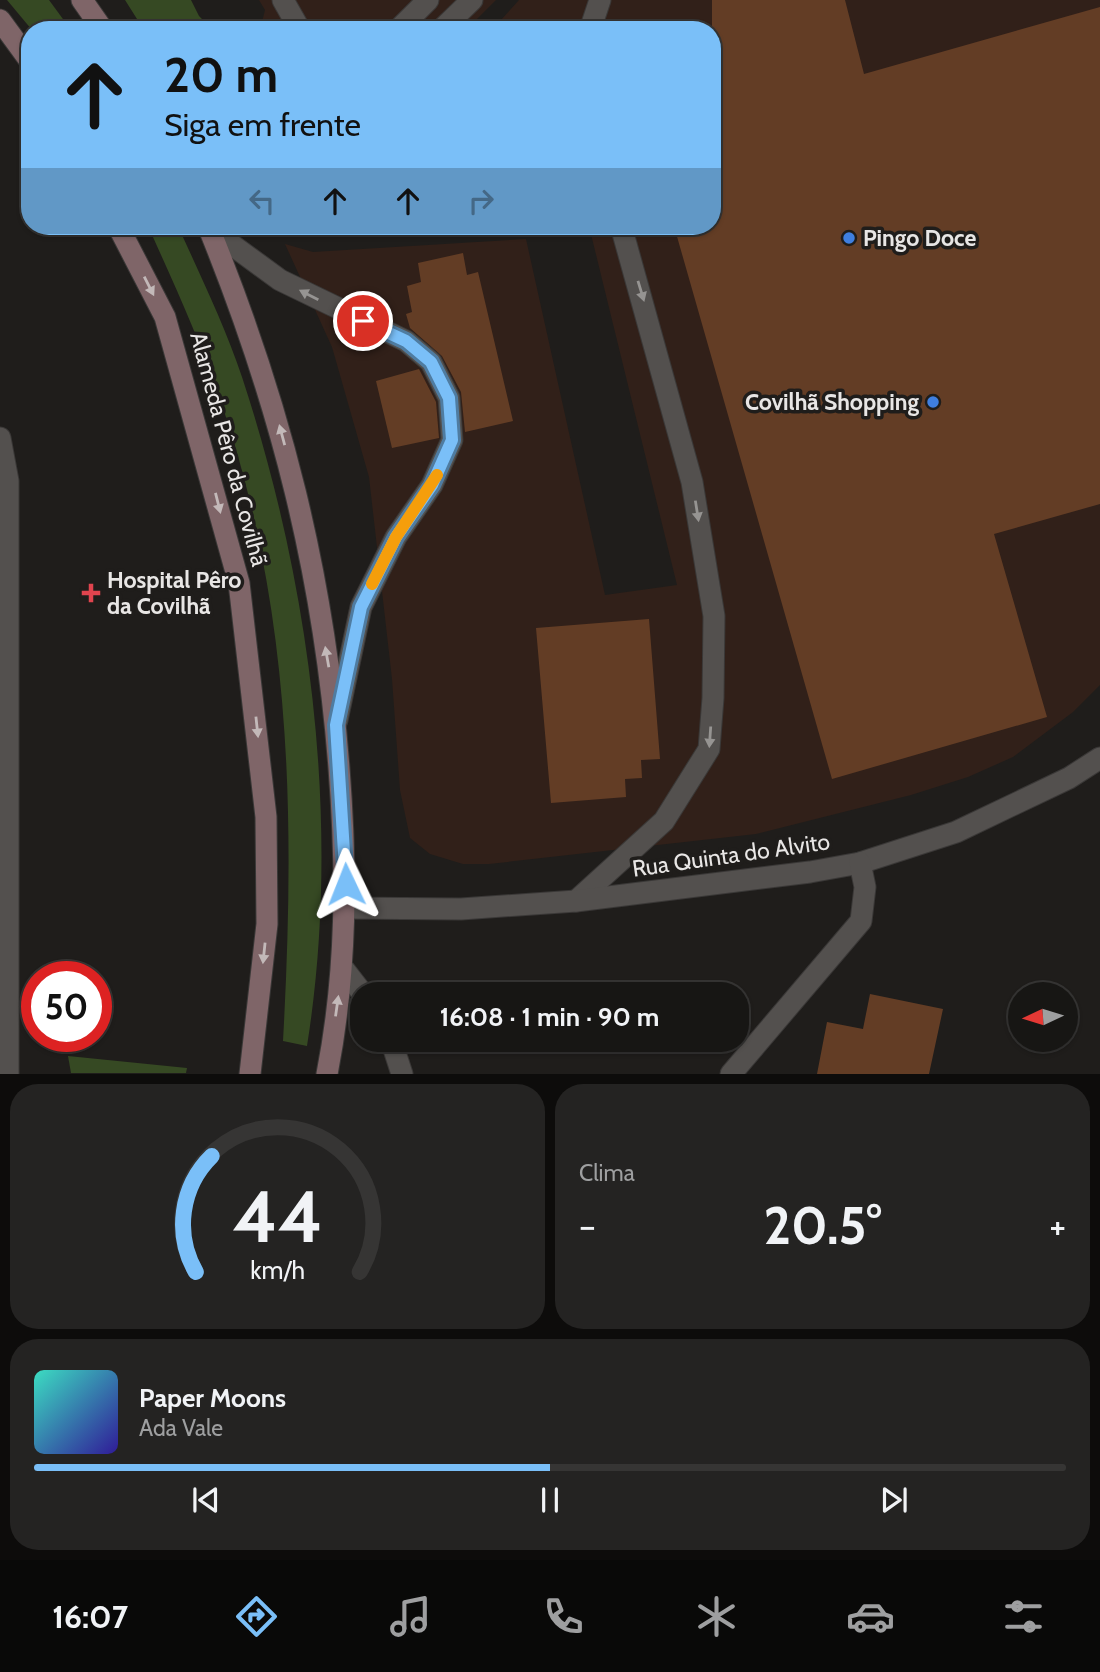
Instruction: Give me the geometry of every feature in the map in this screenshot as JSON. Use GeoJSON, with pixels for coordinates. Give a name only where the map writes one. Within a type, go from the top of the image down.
{"type":"FeatureCollection","features":[{"type":"Feature","properties":{"kind":"main road"},"geometry":{"type":"LineString","coordinates":[[82,0],[97,21]]}},
{"type":"Feature","properties":{"kind":"main road"},"geometry":{"type":"LineString","coordinates":[[0,20],[21,49]]}},
{"type":"Feature","properties":{"kind":"main road","name":"Alameda Pêro da Covilhã"},"geometry":{"type":"LineString","coordinates":[[123,235],[165,317],[239,583],[266,817],[267,924],[250,1073]]}},
{"type":"Feature","properties":{"kind":"main road","name":"Alameda Pêro da Covilhã"},"geometry":{"type":"LineString","coordinates":[[212,235],[274,407],[305,522],[335,703],[346,908],[342,967],[327,1073]]}},
{"type":"Feature","properties":{"kind":"street"},"geometry":{"type":"LineString","coordinates":[[283,0],[295,21]]}},
{"type":"Feature","properties":{"kind":"street"},"geometry":{"type":"LineString","coordinates":[[407,21],[428,0]]}},
{"type":"Feature","properties":{"kind":"street"},"geometry":{"type":"LineString","coordinates":[[450,21],[472,0]]}},
{"type":"Feature","properties":{"kind":"street"},"geometry":{"type":"LineString","coordinates":[[593,21],[600,0]]}},
{"type":"Feature","properties":{"kind":"street"},"geometry":{"type":"LineString","coordinates":[[220,235],[280,280],[406,341],[431,362],[449,398],[452,440],[432,485],[396,537],[361,607],[336,725]]}},
{"type":"Feature","properties":{"kind":"street"},"geometry":{"type":"LineString","coordinates":[[576,901],[664,821],[709,750],[713,698],[714,616],[692,482],[623,235]]}},
{"type":"Feature","properties":{"kind":"street"},"geometry":{"type":"LineString","coordinates":[[0,438],[9,481],[8,1073]]}},
{"type":"Feature","properties":{"kind":"street","name":"Rua Quinta do Alvito"},"geometry":{"type":"LineString","coordinates":[[346,908],[461,909],[576,901],[810,872],[860,863],[956,832],[1069,778],[1100,758]]}},
{"type":"Feature","properties":{"kind":"street"},"geometry":{"type":"LineString","coordinates":[[731,1073],[861,921],[865,887],[860,863]]}},
{"type":"Feature","properties":{"kind":"street"},"geometry":{"type":"LineString","coordinates":[[342,967],[354,982]]}},
{"type":"Feature","properties":{"kind":"street"},"geometry":{"type":"LineString","coordinates":[[395,1052],[402,1073]]}},
{"type":"Feature","properties":{"kind":"shaded area"},"geometry":{"type":"Polygon","coordinates":[[[259,0],[496,0],[475,21],[262,21],[265,10],[259,0]]]}},
{"type":"Feature","properties":{"kind":"shaded area"},"geometry":{"type":"Polygon","coordinates":[[[519,0],[1100,0],[1100,685],[1073,712],[1013,757],[968,777],[911,795],[756,834],[489,864],[463,864],[430,854],[410,838],[400,790],[392,679],[369,477],[332,347],[285,244],[313,252],[526,239],[605,595],[677,585],[591,235],[721,235],[721,21],[500,21],[519,0]]]}},
{"type":"Feature","properties":{"kind":"green space"},"geometry":{"type":"Polygon","coordinates":[[[7,0],[49,0],[64,21],[24,21],[7,0]]]}},
{"type":"Feature","properties":{"kind":"green space"},"geometry":{"type":"Polygon","coordinates":[[[125,0],[191,0],[204,21],[138,21],[125,0]]]}},
{"type":"Feature","properties":{"kind":"green space"},"geometry":{"type":"Polygon","coordinates":[[[152,235],[182,235],[212,301],[242,377],[266,457],[286,539],[302,623],[320,793],[321,878],[317,963],[307,1046],[283,1041],[287,959],[288,798],[284,719],[263,560],[245,481],[221,402],[196,335],[152,235]]]}},
{"type":"Feature","properties":{"kind":"green space"},"geometry":{"type":"Polygon","coordinates":[[[68,1056],[187,1068],[186,1073],[71,1073],[68,1056]]]}},
{"type":"Feature","properties":{"kind":"building"},"geometry":{"type":"Polygon","coordinates":[[[712,0],[845,0],[864,74],[1100,7],[1100,504],[994,534],[1047,717],[832,779],[677,235],[721,235],[721,21],[712,21],[712,0]]]}},
{"type":"Feature","properties":{"kind":"building"},"geometry":{"type":"Polygon","coordinates":[[[463,253],[467,275],[478,272],[513,421],[465,432],[461,392],[442,356],[410,328],[406,314],[412,312],[407,286],[421,282],[418,263],[463,253]]]}},
{"type":"Feature","properties":{"kind":"building"},"geometry":{"type":"Polygon","coordinates":[[[419,369],[436,402],[439,438],[392,448],[376,381],[419,369]]]}},
{"type":"Feature","properties":{"kind":"building"},"geometry":{"type":"Polygon","coordinates":[[[649,619],[660,759],[641,760],[642,778],[625,779],[626,797],[551,803],[536,628],[649,619]]]}},
{"type":"Feature","properties":{"kind":"building"},"geometry":{"type":"Polygon","coordinates":[[[870,994],[943,1009],[929,1074],[817,1074],[827,1022],[863,1029],[870,994]]]}},
{"type":"Feature","properties":{"kind":"slow traffic"},"geometry":{"type":"LineString","coordinates":[[372,584],[396,537],[437,475]]}},
{"type":"Feature","properties":{"kind":"place","name":"Pingo Doce"},"geometry":{"type":"Point","coordinates":[849,238]}},
{"type":"Feature","properties":{"kind":"place","name":"Covilhã Shopping"},"geometry":{"type":"Point","coordinates":[933,402]}},
{"type":"Feature","properties":{"kind":"place","name":"Hospital Pêro da Covilhã"},"geometry":{"type":"Point","coordinates":[91,593]}},
{"type":"Feature","properties":{"kind":"route"},"geometry":{"type":"LineString","coordinates":[[346,884],[336,725],[361,607],[396,537],[432,485],[452,440],[449,398],[431,362],[406,341],[363,321]]}}]}
